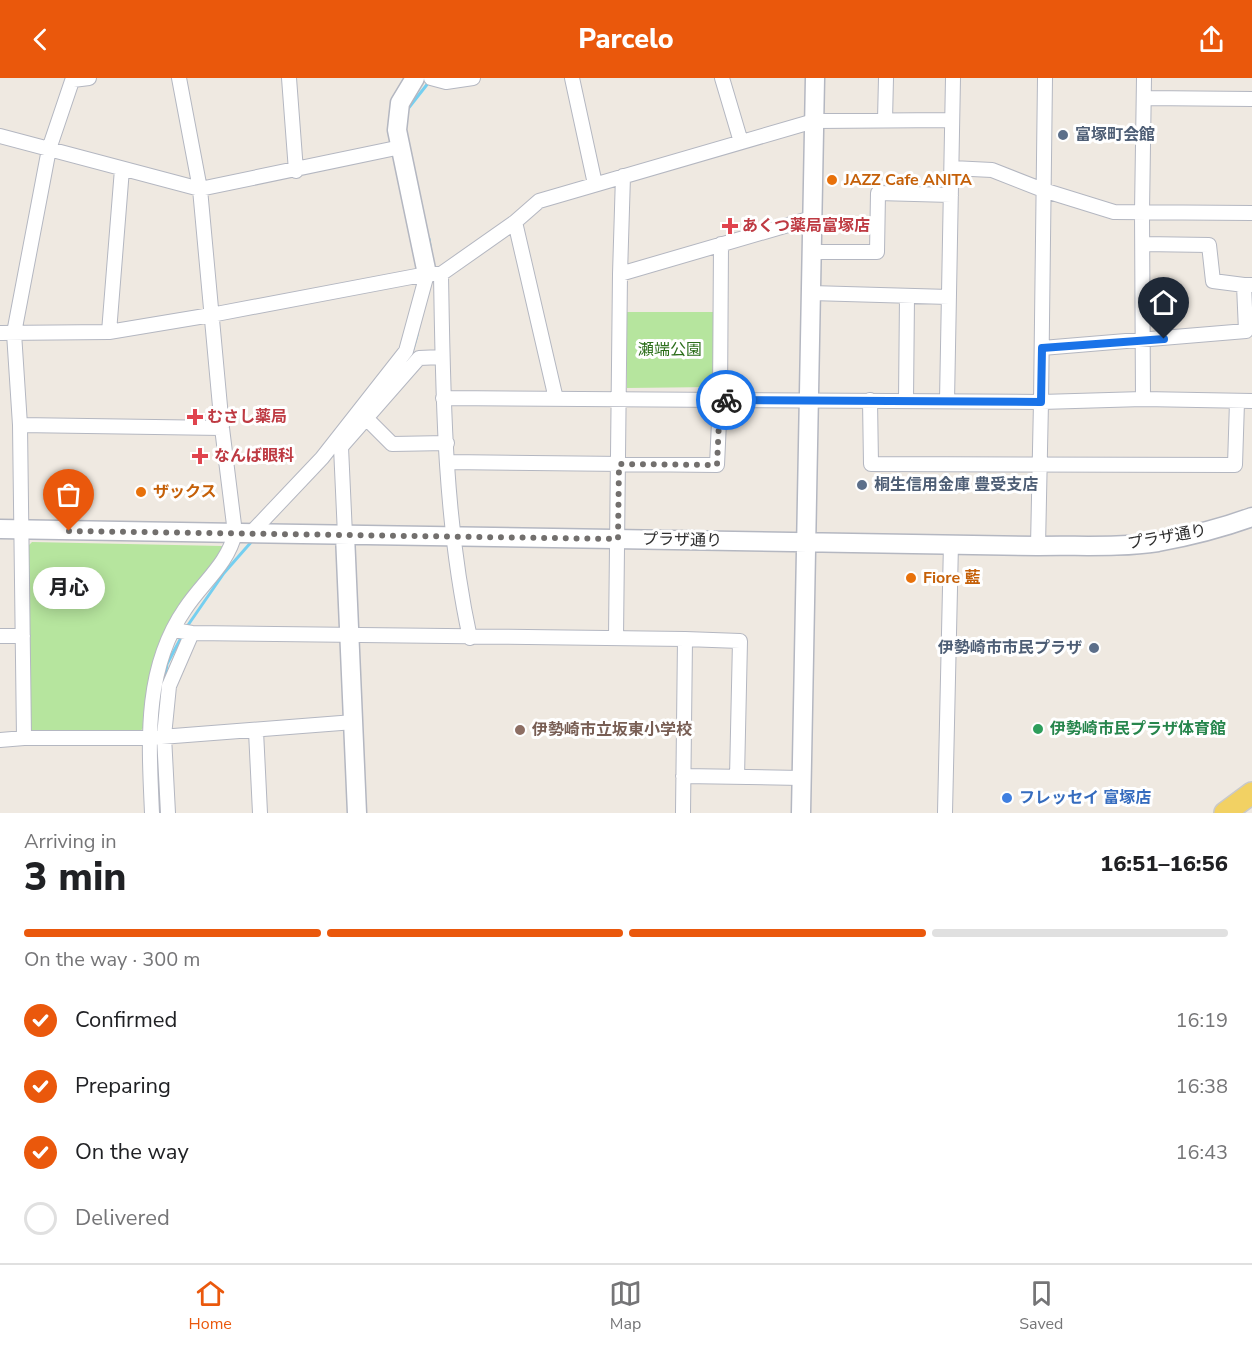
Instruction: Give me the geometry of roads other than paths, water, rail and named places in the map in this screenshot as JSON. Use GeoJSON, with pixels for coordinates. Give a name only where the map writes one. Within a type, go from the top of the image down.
{"type":"FeatureCollection","features":[{"type":"Feature","properties":{"kind":"main road"},"geometry":{"type":"LineString","coordinates":[[1225,813],[1252,793]]}},
{"type":"Feature","properties":{"kind":"street"},"geometry":{"type":"LineString","coordinates":[[24,738],[20,425],[7,333],[50,149],[73,79],[89,78]]}},
{"type":"Feature","properties":{"kind":"street"},"geometry":{"type":"LineString","coordinates":[[180,78],[200,189],[222,428],[243,533]]}},
{"type":"Feature","properties":{"kind":"street"},"geometry":{"type":"LineString","coordinates":[[289,78],[296,171]]}},
{"type":"Feature","properties":{"kind":"street"},"geometry":{"type":"LineString","coordinates":[[415,78],[399,103],[397,130],[434,274],[459,587],[470,638]]}},
{"type":"Feature","properties":{"kind":"street"},"geometry":{"type":"LineString","coordinates":[[432,78],[446,82],[473,78]]}},
{"type":"Feature","properties":{"kind":"street"},"geometry":{"type":"LineString","coordinates":[[572,78],[595,184]]}},
{"type":"Feature","properties":{"kind":"street"},"geometry":{"type":"LineString","coordinates":[[722,78],[741,142]]}},
{"type":"Feature","properties":{"kind":"street"},"geometry":{"type":"LineString","coordinates":[[801,813],[815,78]]}},
{"type":"Feature","properties":{"kind":"street"},"geometry":{"type":"LineString","coordinates":[[885,120],[886,78]]}},
{"type":"Feature","properties":{"kind":"street"},"geometry":{"type":"LineString","coordinates":[[947,400],[953,78]]}},
{"type":"Feature","properties":{"kind":"street"},"geometry":{"type":"LineString","coordinates":[[1038,546],[1045,78]]}},
{"type":"Feature","properties":{"kind":"street"},"geometry":{"type":"LineString","coordinates":[[1143,399],[1144,78]]}},
{"type":"Feature","properties":{"kind":"street"},"geometry":{"type":"LineString","coordinates":[[1144,98],[1252,99]]}},
{"type":"Feature","properties":{"kind":"street"},"geometry":{"type":"LineString","coordinates":[[7,333],[109,332],[434,274],[514,222],[539,201],[595,184],[814,121],[952,120]]}},
{"type":"Feature","properties":{"kind":"street"},"geometry":{"type":"LineString","coordinates":[[0,136],[200,189],[296,171],[401,147]]}},
{"type":"Feature","properties":{"kind":"street"},"geometry":{"type":"LineString","coordinates":[[952,168],[992,170],[1043,190],[1114,212],[1252,213]]}},
{"type":"Feature","properties":{"kind":"street"},"geometry":{"type":"LineString","coordinates":[[109,332],[122,169]]}},
{"type":"Feature","properties":{"kind":"street"},"geometry":{"type":"LineString","coordinates":[[616,638],[623,176]]}},
{"type":"Feature","properties":{"kind":"street"},"geometry":{"type":"LineString","coordinates":[[812,252],[877,252],[878,193],[951,195]]}},
{"type":"Feature","properties":{"kind":"street"},"geometry":{"type":"LineString","coordinates":[[620,274],[812,218]]}},
{"type":"Feature","properties":{"kind":"street"},"geometry":{"type":"LineString","coordinates":[[514,222],[556,399]]}},
{"type":"Feature","properties":{"kind":"street"},"geometry":{"type":"LineString","coordinates":[[448,462],[717,465],[720,400],[721,244]]}},
{"type":"Feature","properties":{"kind":"street"},"geometry":{"type":"LineString","coordinates":[[1042,348],[1246,331],[1248,285],[1213,280],[1209,245],[1143,244]]}},
{"type":"Feature","properties":{"kind":"street"},"geometry":{"type":"LineString","coordinates":[[139,813],[152,813],[148,738],[153,685],[159,661],[184,610],[243,533],[322,458],[405,351],[434,274]]}},
{"type":"Feature","properties":{"kind":"street"},"geometry":{"type":"LineString","coordinates":[[811,293],[949,297]]}},
{"type":"Feature","properties":{"kind":"street"},"geometry":{"type":"LineString","coordinates":[[906,400],[907,296]]}},
{"type":"Feature","properties":{"kind":"street"},"geometry":{"type":"LineString","coordinates":[[357,813],[341,447],[419,358],[442,357]]}},
{"type":"Feature","properties":{"kind":"street"},"geometry":{"type":"LineString","coordinates":[[443,398],[1252,401]]}},
{"type":"Feature","properties":{"kind":"street"},"geometry":{"type":"LineString","coordinates":[[870,400],[871,464],[1235,465],[1237,402]]}},
{"type":"Feature","properties":{"kind":"street"},"geometry":{"type":"LineString","coordinates":[[366,418],[392,444],[447,443]]}},
{"type":"Feature","properties":{"kind":"street"},"geometry":{"type":"LineString","coordinates":[[20,425],[222,428]]}},
{"type":"Feature","properties":{"kind":"street","name":"プラザ通り"},"geometry":{"type":"LineString","coordinates":[[0,530],[1038,546],[1126,545],[1157,542],[1222,527],[1252,517]]}},
{"type":"Feature","properties":{"kind":"street"},"geometry":{"type":"LineString","coordinates":[[945,813],[951,543]]}},
{"type":"Feature","properties":{"kind":"street"},"geometry":{"type":"LineString","coordinates":[[174,630],[192,633],[740,641],[737,777]]}},
{"type":"Feature","properties":{"kind":"street"},"geometry":{"type":"LineString","coordinates":[[168,813],[164,736],[169,686],[192,633]]}},
{"type":"Feature","properties":{"kind":"street"},"geometry":{"type":"LineString","coordinates":[[0,636],[23,636]]}},
{"type":"Feature","properties":{"kind":"street"},"geometry":{"type":"LineString","coordinates":[[683,813],[685,639]]}},
{"type":"Feature","properties":{"kind":"street"},"geometry":{"type":"LineString","coordinates":[[0,740],[148,738],[354,722]]}},
{"type":"Feature","properties":{"kind":"street"},"geometry":{"type":"LineString","coordinates":[[256,731],[260,813]]}},
{"type":"Feature","properties":{"kind":"street"},"geometry":{"type":"LineString","coordinates":[[683,776],[801,778]]}},
{"type":"Feature","properties":{"kind":"waterway"},"geometry":{"type":"LineString","coordinates":[[407,110],[429,82]]}},
{"type":"Feature","properties":{"kind":"waterway"},"geometry":{"type":"LineString","coordinates":[[429,239],[433,268]]}},
{"type":"Feature","properties":{"kind":"waterway"},"geometry":{"type":"LineString","coordinates":[[412,352],[417,335]]}},
{"type":"Feature","properties":{"kind":"waterway"},"geometry":{"type":"LineString","coordinates":[[186,628],[224,573],[253,540]]}},
{"type":"Feature","properties":{"kind":"waterway"},"geometry":{"type":"LineString","coordinates":[[164,683],[167,664],[182,636]]}},
{"type":"Feature","properties":{"kind":"waterway"},"geometry":{"type":"LineString","coordinates":[[157,733],[161,701]]}},
{"type":"Feature","properties":{"kind":"waterway"},"geometry":{"type":"LineString","coordinates":[[157,755],[160,813]]}},
{"type":"Feature","properties":{"kind":"place","name":"富塚町会館"},"geometry":{"type":"Point","coordinates":[1063,135]}},
{"type":"Feature","properties":{"kind":"place","name":"JAZZ Cafe ANITA"},"geometry":{"type":"Point","coordinates":[832,180]}},
{"type":"Feature","properties":{"kind":"place","name":"あくつ薬局富塚店"},"geometry":{"type":"Point","coordinates":[730,226]}},
{"type":"Feature","properties":{"kind":"place","name":"むさし薬局"},"geometry":{"type":"Point","coordinates":[195,417]}},
{"type":"Feature","properties":{"kind":"place","name":"なんば眼科"},"geometry":{"type":"Point","coordinates":[200,456]}},
{"type":"Feature","properties":{"kind":"place","name":"桐生信用金庫 豊受支店"},"geometry":{"type":"Point","coordinates":[862,485]}},
{"type":"Feature","properties":{"kind":"place","name":"ザックス"},"geometry":{"type":"Point","coordinates":[141,492]}},
{"type":"Feature","properties":{"kind":"place","name":"月心"},"geometry":{"type":"Point","coordinates":[69,531]}},
{"type":"Feature","properties":{"kind":"place","name":"Fiore 藍"},"geometry":{"type":"Point","coordinates":[911,578]}},
{"type":"Feature","properties":{"kind":"place","name":"伊勢崎市市民プラザ"},"geometry":{"type":"Point","coordinates":[1094,648]}},
{"type":"Feature","properties":{"kind":"place","name":"伊勢崎市民プラザ体育館"},"geometry":{"type":"Point","coordinates":[1038,729]}},
{"type":"Feature","properties":{"kind":"place","name":"伊勢崎市立坂東小学校"},"geometry":{"type":"Point","coordinates":[520,730]}},
{"type":"Feature","properties":{"kind":"place","name":"フレッセイ 富塚店"},"geometry":{"type":"Point","coordinates":[1007,798]}},
{"type":"Feature","properties":{"kind":"park label","name":"瀬端公園"},"geometry":{"type":"Point","coordinates":[670,350]}}]}
